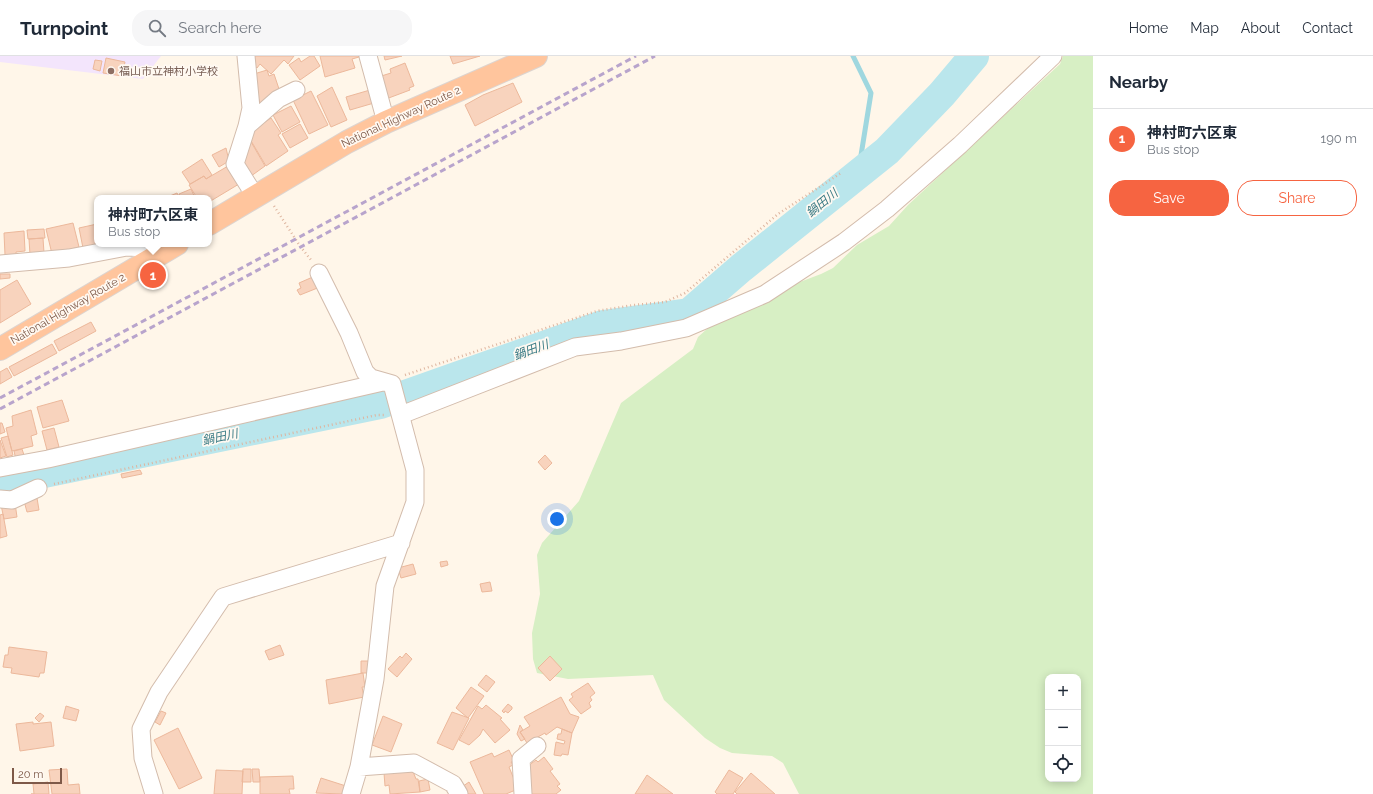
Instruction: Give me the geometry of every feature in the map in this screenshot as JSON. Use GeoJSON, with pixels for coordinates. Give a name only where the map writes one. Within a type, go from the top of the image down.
{"type":"FeatureCollection","features":[{"type":"Feature","properties":{"kind":"highway","name":"National Highway Route 2"},"geometry":{"type":"LineString","coordinates":[[212,222],[347,142],[386,122],[536,56]]}},
{"type":"Feature","properties":{"kind":"highway","name":"National Highway Route 2"},"geometry":{"type":"LineString","coordinates":[[0,349],[172,247]]}},
{"type":"Feature","properties":{"kind":"street"},"geometry":{"type":"LineString","coordinates":[[246,56],[251,108],[235,164],[260,193]]}},
{"type":"Feature","properties":{"kind":"street"},"geometry":{"type":"LineString","coordinates":[[368,56],[386,122]]}},
{"type":"Feature","properties":{"kind":"street"},"geometry":{"type":"LineString","coordinates":[[400,413],[575,347],[621,341],[686,328],[765,294],[844,242],[887,209],[960,145],[1053,56]]}},
{"type":"Feature","properties":{"kind":"street"},"geometry":{"type":"LineString","coordinates":[[246,126],[278,99],[296,90]]}},
{"type":"Feature","properties":{"kind":"street"},"geometry":{"type":"LineString","coordinates":[[0,264],[69,258],[127,247],[145,248],[154,258]]}},
{"type":"Feature","properties":{"kind":"street"},"geometry":{"type":"LineString","coordinates":[[319,273],[349,333],[365,372],[371,378],[388,383]]}},
{"type":"Feature","properties":{"kind":"street"},"geometry":{"type":"LineString","coordinates":[[351,794],[359,767],[375,679],[386,586],[415,502],[415,470],[400,413],[388,383]]}},
{"type":"Feature","properties":{"kind":"street"},"geometry":{"type":"LineString","coordinates":[[0,468],[56,457],[388,383]]}},
{"type":"Feature","properties":{"kind":"street"},"geometry":{"type":"LineString","coordinates":[[0,499],[12,500],[38,488]]}},
{"type":"Feature","properties":{"kind":"street"},"geometry":{"type":"LineString","coordinates":[[154,794],[143,758],[141,729],[159,692],[223,597],[400,543]]}},
{"type":"Feature","properties":{"kind":"street"},"geometry":{"type":"LineString","coordinates":[[523,794],[521,759],[537,746]]}},
{"type":"Feature","properties":{"kind":"street"},"geometry":{"type":"LineString","coordinates":[[359,767],[414,764],[453,784],[459,794]]}},
{"type":"Feature","properties":{"kind":"path"},"geometry":{"type":"LineString","coordinates":[[388,383],[597,311],[665,302],[685,293],[778,214],[841,173]]}},
{"type":"Feature","properties":{"kind":"path"},"geometry":{"type":"LineString","coordinates":[[260,193],[313,262],[319,273]]}},
{"type":"Feature","properties":{"kind":"path"},"geometry":{"type":"LineString","coordinates":[[38,488],[377,415],[400,413]]}},
{"type":"Feature","properties":{"kind":"shaded area","name":"福山市立神村小学校"},"geometry":{"type":"Polygon","coordinates":[[[0,56],[161,56],[143,79],[0,62],[0,56]]]}},
{"type":"Feature","properties":{"kind":"green space"},"geometry":{"type":"Polygon","coordinates":[[[1063,56],[1093,56],[1093,794],[799,794],[783,763],[772,756],[732,753],[720,748],[705,738],[664,700],[653,675],[568,679],[537,673],[533,659],[532,633],[540,594],[537,555],[542,543],[579,501],[621,403],[693,349],[698,337],[717,320],[784,288],[833,268],[857,245],[889,226],[908,205],[1060,64],[1063,56]]]}},
{"type":"Feature","properties":{"kind":"building"},"geometry":{"type":"Polygon","coordinates":[[[254,56],[294,56],[288,64],[284,60],[271,74],[260,64],[257,68],[250,61],[254,56]]]}},
{"type":"Feature","properties":{"kind":"building"},"geometry":{"type":"Polygon","coordinates":[[[310,56],[314,56],[320,66],[300,80],[289,65],[299,58],[301,62],[310,56]]]}},
{"type":"Feature","properties":{"kind":"building"},"geometry":{"type":"Polygon","coordinates":[[[320,56],[359,57],[352,59],[355,68],[325,77],[320,56]]]}},
{"type":"Feature","properties":{"kind":"building"},"geometry":{"type":"Polygon","coordinates":[[[384,56],[402,56],[385,60],[384,56]]]}},
{"type":"Feature","properties":{"kind":"building"},"geometry":{"type":"Polygon","coordinates":[[[450,56],[480,56],[453,64],[450,56]]]}},
{"type":"Feature","properties":{"kind":"building"},"geometry":{"type":"Polygon","coordinates":[[[106,58],[125,62],[122,76],[103,73],[106,58]]]}},
{"type":"Feature","properties":{"kind":"building"},"geometry":{"type":"Polygon","coordinates":[[[95,60],[102,61],[100,71],[93,69],[95,60]]]}},
{"type":"Feature","properties":{"kind":"building"},"geometry":{"type":"Polygon","coordinates":[[[405,63],[414,86],[409,88],[410,90],[386,99],[378,77],[391,73],[390,69],[405,63]]]}},
{"type":"Feature","properties":{"kind":"building"},"geometry":{"type":"Polygon","coordinates":[[[267,70],[269,76],[274,74],[281,95],[260,103],[254,85],[254,74],[267,70]]]}},
{"type":"Feature","properties":{"kind":"building"},"geometry":{"type":"Polygon","coordinates":[[[513,83],[522,102],[475,126],[465,105],[483,95],[513,83]]]}},
{"type":"Feature","properties":{"kind":"building"},"geometry":{"type":"Polygon","coordinates":[[[332,87],[347,120],[331,127],[317,96],[332,87]]]}},
{"type":"Feature","properties":{"kind":"building"},"geometry":{"type":"Polygon","coordinates":[[[370,90],[374,103],[350,110],[346,97],[370,90]]]}},
{"type":"Feature","properties":{"kind":"building"},"geometry":{"type":"Polygon","coordinates":[[[311,91],[328,125],[309,134],[293,100],[311,91]]]}},
{"type":"Feature","properties":{"kind":"building"},"geometry":{"type":"Polygon","coordinates":[[[291,106],[300,122],[282,132],[273,115],[291,106]]]}},
{"type":"Feature","properties":{"kind":"building"},"geometry":{"type":"Polygon","coordinates":[[[271,118],[281,133],[278,135],[288,151],[266,166],[247,134],[271,118]]]}},
{"type":"Feature","properties":{"kind":"building"},"geometry":{"type":"Polygon","coordinates":[[[300,124],[308,138],[290,148],[282,134],[300,124]]]}},
{"type":"Feature","properties":{"kind":"building"},"geometry":{"type":"Polygon","coordinates":[[[247,135],[265,166],[247,179],[239,166],[247,135]]]}},
{"type":"Feature","properties":{"kind":"building"},"geometry":{"type":"Polygon","coordinates":[[[226,148],[229,161],[219,167],[212,155],[226,148]]]}},
{"type":"Feature","properties":{"kind":"building"},"geometry":{"type":"Polygon","coordinates":[[[202,159],[212,175],[206,179],[204,176],[190,184],[182,172],[202,159]]]}},
{"type":"Feature","properties":{"kind":"building"},"geometry":{"type":"Polygon","coordinates":[[[228,166],[239,184],[212,200],[212,195],[195,195],[189,185],[204,176],[206,179],[228,166]]]}},
{"type":"Feature","properties":{"kind":"building"},"geometry":{"type":"Polygon","coordinates":[[[191,189],[194,195],[180,195],[191,189]]]}},
{"type":"Feature","properties":{"kind":"building"},"geometry":{"type":"Polygon","coordinates":[[[73,223],[79,247],[52,254],[46,229],[73,223]]]}},
{"type":"Feature","properties":{"kind":"building"},"geometry":{"type":"Polygon","coordinates":[[[94,225],[94,246],[83,248],[79,228],[94,225]]]}},
{"type":"Feature","properties":{"kind":"building"},"geometry":{"type":"Polygon","coordinates":[[[44,229],[45,238],[28,239],[27,230],[44,229]]]}},
{"type":"Feature","properties":{"kind":"building"},"geometry":{"type":"Polygon","coordinates":[[[24,231],[25,251],[16,252],[16,255],[5,255],[4,233],[24,231]]]}},
{"type":"Feature","properties":{"kind":"building"},"geometry":{"type":"Polygon","coordinates":[[[43,238],[44,253],[30,255],[29,239],[43,238]]]}},
{"type":"Feature","properties":{"kind":"building"},"geometry":{"type":"Polygon","coordinates":[[[0,274],[10,274],[10,278],[0,279],[0,274]]]}},
{"type":"Feature","properties":{"kind":"building"},"geometry":{"type":"Polygon","coordinates":[[[315,276],[320,287],[300,295],[297,290],[301,288],[299,283],[315,276]]]}},
{"type":"Feature","properties":{"kind":"building"},"geometry":{"type":"Polygon","coordinates":[[[17,280],[31,304],[0,323],[0,290],[17,280]]]}},
{"type":"Feature","properties":{"kind":"building"},"geometry":{"type":"Polygon","coordinates":[[[91,322],[96,331],[59,351],[54,341],[91,322]]]}},
{"type":"Feature","properties":{"kind":"building"},"geometry":{"type":"Polygon","coordinates":[[[52,344],[57,353],[14,376],[9,367],[52,344]]]}},
{"type":"Feature","properties":{"kind":"building"},"geometry":{"type":"Polygon","coordinates":[[[7,368],[12,377],[0,384],[0,372],[7,368]]]}},
{"type":"Feature","properties":{"kind":"building"},"geometry":{"type":"Polygon","coordinates":[[[62,400],[69,421],[43,428],[37,407],[62,400]]]}},
{"type":"Feature","properties":{"kind":"building"},"geometry":{"type":"Polygon","coordinates":[[[31,410],[37,434],[31,436],[33,446],[12,451],[6,428],[13,426],[12,416],[31,410]]]}},
{"type":"Feature","properties":{"kind":"building"},"geometry":{"type":"Polygon","coordinates":[[[0,423],[2,423],[5,432],[0,434],[0,423]]]}},
{"type":"Feature","properties":{"kind":"building"},"geometry":{"type":"Polygon","coordinates":[[[54,428],[59,447],[47,450],[42,431],[54,428]]]}},
{"type":"Feature","properties":{"kind":"building"},"geometry":{"type":"Polygon","coordinates":[[[8,436],[13,455],[7,457],[1,438],[8,436]]]}},
{"type":"Feature","properties":{"kind":"building"},"geometry":{"type":"Polygon","coordinates":[[[0,440],[6,456],[0,458],[0,440]]]}},
{"type":"Feature","properties":{"kind":"building"},"geometry":{"type":"Polygon","coordinates":[[[22,449],[25,458],[16,460],[14,451],[22,449]]]}},
{"type":"Feature","properties":{"kind":"building"},"geometry":{"type":"Polygon","coordinates":[[[545,455],[552,463],[545,470],[538,462],[545,455]]]}},
{"type":"Feature","properties":{"kind":"building"},"geometry":{"type":"Polygon","coordinates":[[[140,470],[142,474],[122,478],[121,474],[140,470]]]}},
{"type":"Feature","properties":{"kind":"building"},"geometry":{"type":"Polygon","coordinates":[[[37,498],[39,510],[27,512],[24,501],[37,498]]]}},
{"type":"Feature","properties":{"kind":"building"},"geometry":{"type":"Polygon","coordinates":[[[15,503],[17,517],[4,519],[1,505],[15,503]]]}},
{"type":"Feature","properties":{"kind":"building"},"geometry":{"type":"Polygon","coordinates":[[[3,514],[7,536],[0,538],[0,515],[3,514]]]}},
{"type":"Feature","properties":{"kind":"building"},"geometry":{"type":"Polygon","coordinates":[[[447,561],[448,565],[441,567],[440,562],[447,561]]]}},
{"type":"Feature","properties":{"kind":"building"},"geometry":{"type":"Polygon","coordinates":[[[413,564],[416,574],[401,578],[398,568],[413,564]]]}},
{"type":"Feature","properties":{"kind":"building"},"geometry":{"type":"Polygon","coordinates":[[[490,582],[492,591],[482,592],[480,584],[490,582]]]}},
{"type":"Feature","properties":{"kind":"building"},"geometry":{"type":"Polygon","coordinates":[[[280,645],[284,655],[269,660],[265,651],[280,645]]]}},
{"type":"Feature","properties":{"kind":"building"},"geometry":{"type":"Polygon","coordinates":[[[9,647],[47,652],[44,673],[40,673],[39,677],[11,673],[12,668],[3,667],[5,655],[8,655],[9,647]]]}},
{"type":"Feature","properties":{"kind":"building"},"geometry":{"type":"Polygon","coordinates":[[[406,653],[412,659],[397,677],[388,669],[400,656],[402,658],[406,653]]]}},
{"type":"Feature","properties":{"kind":"building"},"geometry":{"type":"Polygon","coordinates":[[[550,656],[562,669],[550,681],[538,668],[550,656]]]}},
{"type":"Feature","properties":{"kind":"building"},"geometry":{"type":"Polygon","coordinates":[[[361,661],[369,661],[368,673],[361,673],[361,661]]]}},
{"type":"Feature","properties":{"kind":"building"},"geometry":{"type":"Polygon","coordinates":[[[363,673],[365,687],[362,687],[364,697],[329,704],[326,680],[363,673]]]}},
{"type":"Feature","properties":{"kind":"building"},"geometry":{"type":"Polygon","coordinates":[[[486,675],[495,682],[487,692],[478,685],[486,675]]]}},
{"type":"Feature","properties":{"kind":"building"},"geometry":{"type":"Polygon","coordinates":[[[588,683],[595,693],[590,697],[592,700],[589,703],[591,707],[581,714],[569,700],[573,697],[571,694],[588,683]]]}},
{"type":"Feature","properties":{"kind":"building"},"geometry":{"type":"Polygon","coordinates":[[[471,687],[484,696],[468,718],[456,708],[471,687]]]}},
{"type":"Feature","properties":{"kind":"building"},"geometry":{"type":"Polygon","coordinates":[[[561,697],[570,714],[579,717],[572,733],[557,727],[546,735],[545,733],[527,743],[520,732],[530,726],[524,717],[561,697]]]}},
{"type":"Feature","properties":{"kind":"building"},"geometry":{"type":"Polygon","coordinates":[[[508,704],[512,707],[512,709],[508,713],[505,711],[504,713],[502,711],[508,704]]]}},
{"type":"Feature","properties":{"kind":"building"},"geometry":{"type":"Polygon","coordinates":[[[486,705],[502,718],[500,719],[510,730],[495,743],[483,729],[480,735],[469,745],[459,740],[478,706],[482,709],[486,705]]]}},
{"type":"Feature","properties":{"kind":"building"},"geometry":{"type":"Polygon","coordinates":[[[66,706],[79,710],[76,721],[63,718],[66,706]]]}},
{"type":"Feature","properties":{"kind":"building"},"geometry":{"type":"Polygon","coordinates":[[[161,711],[166,713],[160,725],[155,722],[161,711]]]}},
{"type":"Feature","properties":{"kind":"building"},"geometry":{"type":"Polygon","coordinates":[[[452,712],[469,718],[453,750],[437,743],[452,712]]]}},
{"type":"Feature","properties":{"kind":"building"},"geometry":{"type":"Polygon","coordinates":[[[40,713],[44,716],[39,722],[35,718],[40,713]]]}},
{"type":"Feature","properties":{"kind":"building"},"geometry":{"type":"Polygon","coordinates":[[[383,716],[402,724],[391,752],[372,745],[383,716]]]}},
{"type":"Feature","properties":{"kind":"building"},"geometry":{"type":"Polygon","coordinates":[[[33,722],[33,724],[51,722],[54,746],[20,751],[16,724],[33,722]]]}},
{"type":"Feature","properties":{"kind":"building"},"geometry":{"type":"Polygon","coordinates":[[[520,725],[523,730],[520,732],[525,739],[521,741],[517,734],[520,725]]]}},
{"type":"Feature","properties":{"kind":"building"},"geometry":{"type":"Polygon","coordinates":[[[178,728],[202,778],[179,789],[154,740],[178,728]]]}},
{"type":"Feature","properties":{"kind":"building"},"geometry":{"type":"Polygon","coordinates":[[[562,729],[572,733],[568,755],[554,755],[556,742],[564,744],[565,741],[557,739],[558,734],[561,734],[562,729]]]}},
{"type":"Feature","properties":{"kind":"building"},"geometry":{"type":"Polygon","coordinates":[[[509,750],[514,761],[511,762],[513,765],[509,767],[518,789],[506,794],[484,794],[470,762],[492,753],[494,757],[509,750]]]}},
{"type":"Feature","properties":{"kind":"building"},"geometry":{"type":"Polygon","coordinates":[[[544,757],[553,769],[550,771],[560,784],[557,786],[561,790],[556,794],[530,794],[524,769],[536,760],[538,762],[544,757]]]}},
{"type":"Feature","properties":{"kind":"building"},"geometry":{"type":"Polygon","coordinates":[[[67,769],[68,785],[79,784],[80,794],[52,794],[49,770],[67,769]]]}},
{"type":"Feature","properties":{"kind":"building"},"geometry":{"type":"Polygon","coordinates":[[[243,769],[251,769],[251,782],[242,782],[243,769]]]}},
{"type":"Feature","properties":{"kind":"building"},"geometry":{"type":"Polygon","coordinates":[[[252,769],[259,769],[260,782],[253,782],[252,769]]]}},
{"type":"Feature","properties":{"kind":"building"},"geometry":{"type":"Polygon","coordinates":[[[412,769],[416,779],[418,779],[420,792],[390,794],[389,785],[385,786],[384,773],[412,769]]]}},
{"type":"Feature","properties":{"kind":"building"},"geometry":{"type":"Polygon","coordinates":[[[216,770],[243,771],[242,794],[214,794],[216,770]]]}},
{"type":"Feature","properties":{"kind":"building"},"geometry":{"type":"Polygon","coordinates":[[[729,770],[743,778],[733,794],[717,794],[715,792],[729,770]]]}},
{"type":"Feature","properties":{"kind":"building"},"geometry":{"type":"Polygon","coordinates":[[[751,773],[775,794],[737,794],[735,792],[751,773]]]}},
{"type":"Feature","properties":{"kind":"building"},"geometry":{"type":"Polygon","coordinates":[[[647,775],[673,794],[635,794],[647,775]]]}},
{"type":"Feature","properties":{"kind":"building"},"geometry":{"type":"Polygon","coordinates":[[[293,776],[294,789],[289,789],[290,794],[260,794],[260,777],[293,776]]]}},
{"type":"Feature","properties":{"kind":"building"},"geometry":{"type":"Polygon","coordinates":[[[321,778],[346,786],[343,794],[316,793],[321,778]]]}},
{"type":"Feature","properties":{"kind":"building"},"geometry":{"type":"Polygon","coordinates":[[[428,779],[430,790],[420,792],[419,781],[428,779]]]}},
{"type":"Feature","properties":{"kind":"building"},"geometry":{"type":"Polygon","coordinates":[[[48,782],[49,794],[34,794],[33,784],[48,782]]]}},
{"type":"Feature","properties":{"kind":"building"},"geometry":{"type":"Polygon","coordinates":[[[469,782],[476,794],[463,794],[459,789],[469,782]]]}},
{"type":"Feature","properties":{"kind":"waterway"},"geometry":{"type":"LineString","coordinates":[[853,56],[871,93],[858,174]]}},
{"type":"Feature","properties":{"kind":"waterway","name":"鍋田川"},"geometry":{"type":"LineString","coordinates":[[0,482],[380,404],[603,325],[689,313],[741,268],[887,151],[942,94],[974,56]]}},
{"type":"Feature","properties":{"kind":"railway"},"geometry":{"type":"LineString","coordinates":[[0,398],[636,56]]}},
{"type":"Feature","properties":{"kind":"railway"},"geometry":{"type":"LineString","coordinates":[[0,409],[655,56]]}},
{"type":"Feature","properties":{"kind":"place","name":"福山市立神村小学校"},"geometry":{"type":"Point","coordinates":[111,71]}},
{"type":"Feature","properties":{"kind":"place","name":"神村町六区東"},"geometry":{"type":"Point","coordinates":[153,275]}}]}
